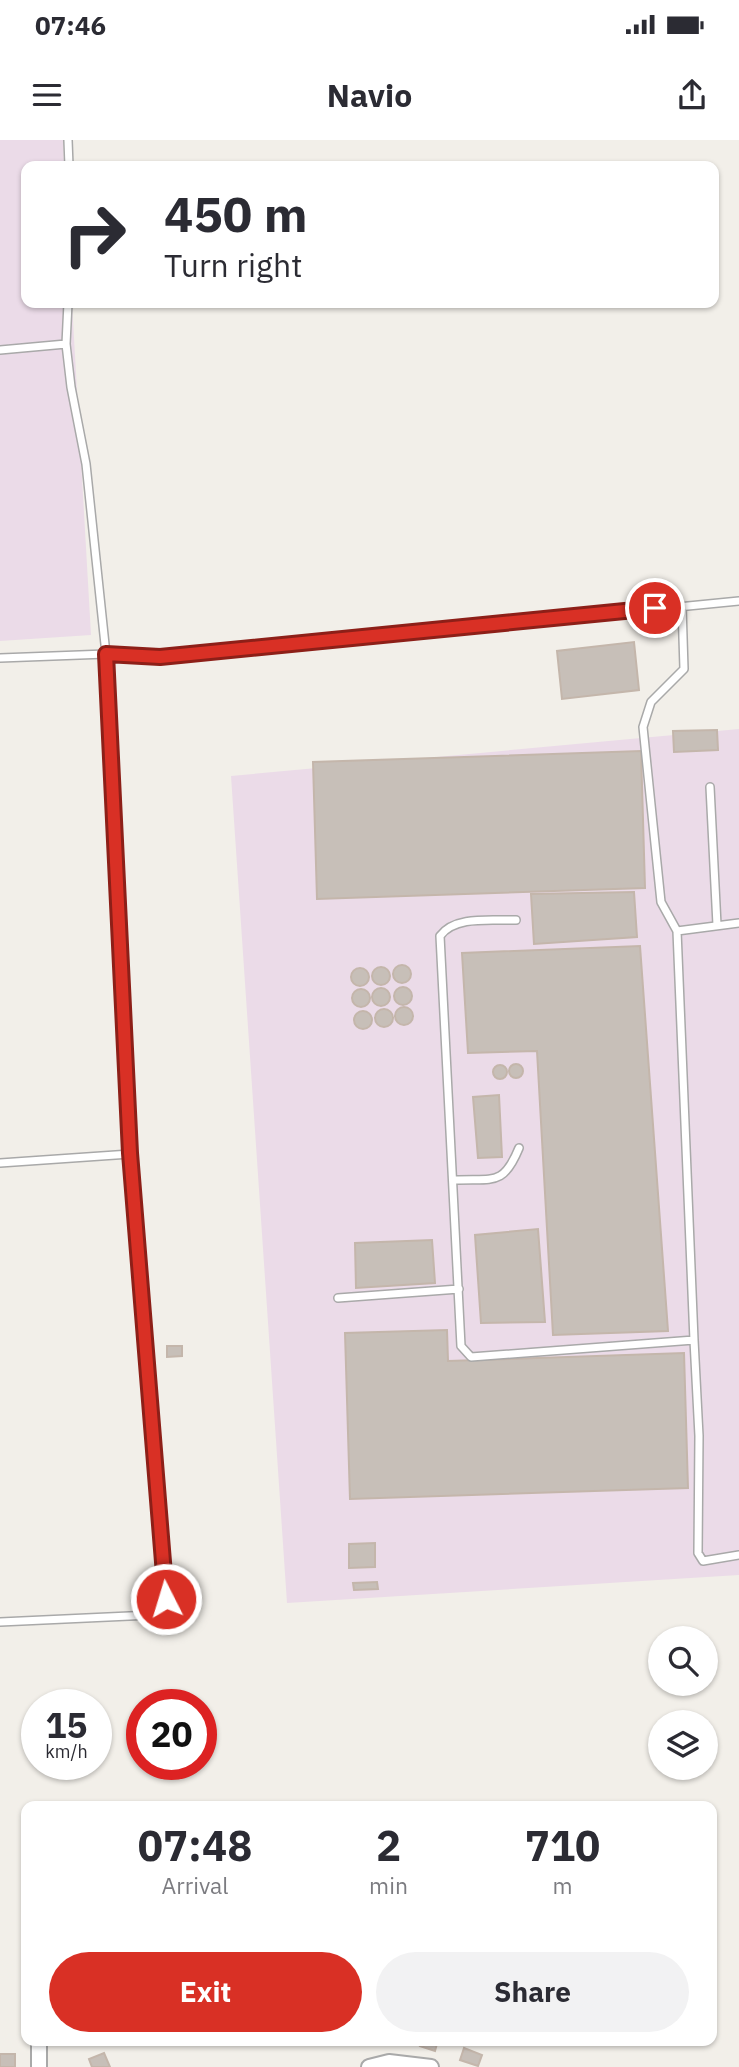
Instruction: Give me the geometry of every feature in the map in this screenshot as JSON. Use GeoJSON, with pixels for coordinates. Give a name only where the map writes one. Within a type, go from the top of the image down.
{"type":"FeatureCollection","features":[{"type":"Feature","properties":{"kind":"street"},"geometry":{"type":"LineString","coordinates":[[39,2046],[39,2067]]}},
{"type":"Feature","properties":{"kind":"street"},"geometry":{"type":"LineString","coordinates":[[369,2067],[389,2062],[432,2067]]}},
{"type":"Feature","properties":{"kind":"lane"},"geometry":{"type":"LineString","coordinates":[[68,140],[69,161]]}},
{"type":"Feature","properties":{"kind":"lane"},"geometry":{"type":"LineString","coordinates":[[0,1622],[152,1615],[161,1609],[166,1599],[130,1153],[106,654],[87,475],[66,344],[68,308]]}},
{"type":"Feature","properties":{"kind":"lane"},"geometry":{"type":"LineString","coordinates":[[0,350],[66,344]]}},
{"type":"Feature","properties":{"kind":"lane"},"geometry":{"type":"LineString","coordinates":[[0,658],[106,654],[160,657],[739,601]]}},
{"type":"Feature","properties":{"kind":"lane"},"geometry":{"type":"LineString","coordinates":[[682,606],[684,669],[651,702],[643,727],[661,902],[677,931],[699,1436],[698,1553],[703,1561],[739,1555]]}},
{"type":"Feature","properties":{"kind":"lane"},"geometry":{"type":"LineString","coordinates":[[710,787],[717,925]]}},
{"type":"Feature","properties":{"kind":"lane"},"geometry":{"type":"LineString","coordinates":[[516,920],[458,923],[446,928],[440,936],[455,1180],[461,1346],[471,1357],[694,1340]]}},
{"type":"Feature","properties":{"kind":"lane"},"geometry":{"type":"LineString","coordinates":[[677,931],[739,923]]}},
{"type":"Feature","properties":{"kind":"lane"},"geometry":{"type":"LineString","coordinates":[[455,1180],[503,1176],[510,1171],[519,1148]]}},
{"type":"Feature","properties":{"kind":"lane"},"geometry":{"type":"LineString","coordinates":[[0,1163],[130,1153]]}},
{"type":"Feature","properties":{"kind":"lane"},"geometry":{"type":"LineString","coordinates":[[338,1298],[459,1289]]}},
{"type":"Feature","properties":{"kind":"shaded area"},"geometry":{"type":"Polygon","coordinates":[[[0,140],[63,140],[64,161],[21,161],[21,308],[72,308],[91,635],[0,641],[0,140]]]}},
{"type":"Feature","properties":{"kind":"shaded area"},"geometry":{"type":"Polygon","coordinates":[[[739,729],[739,1575],[287,1603],[231,776],[739,729]]]}},
{"type":"Feature","properties":{"kind":"building"},"geometry":{"type":"Polygon","coordinates":[[[634,642],[639,690],[562,699],[557,651],[634,642]]]}},
{"type":"Feature","properties":{"kind":"building"},"geometry":{"type":"Polygon","coordinates":[[[717,730],[718,750],[674,752],[673,731],[717,730]]]}},
{"type":"Feature","properties":{"kind":"building"},"geometry":{"type":"Polygon","coordinates":[[[641,751],[645,888],[317,899],[313,762],[641,751]]]}},
{"type":"Feature","properties":{"kind":"building"},"geometry":{"type":"Polygon","coordinates":[[[634,892],[637,937],[534,944],[531,894],[634,892]]]}},
{"type":"Feature","properties":{"kind":"building"},"geometry":{"type":"Polygon","coordinates":[[[640,946],[668,1331],[553,1335],[537,1051],[468,1053],[462,953],[640,946]]]}},
{"type":"Feature","properties":{"kind":"building"},"geometry":{"type":"Polygon","coordinates":[[[402,965],[408,968],[411,974],[408,980],[402,983],[396,980],[393,974],[396,968],[402,965]]]}},
{"type":"Feature","properties":{"kind":"building"},"geometry":{"type":"Polygon","coordinates":[[[381,967],[387,970],[390,976],[387,982],[381,985],[375,982],[372,976],[375,970],[381,967]]]}},
{"type":"Feature","properties":{"kind":"building"},"geometry":{"type":"Polygon","coordinates":[[[360,968],[366,971],[369,977],[366,983],[360,986],[354,983],[351,977],[354,971],[360,968]]]}},
{"type":"Feature","properties":{"kind":"building"},"geometry":{"type":"Polygon","coordinates":[[[403,987],[409,990],[412,996],[409,1002],[403,1005],[397,1002],[394,996],[397,990],[403,987]]]}},
{"type":"Feature","properties":{"kind":"building"},"geometry":{"type":"Polygon","coordinates":[[[381,988],[387,991],[390,997],[387,1003],[381,1006],[375,1003],[372,997],[375,991],[381,988]]]}},
{"type":"Feature","properties":{"kind":"building"},"geometry":{"type":"Polygon","coordinates":[[[361,989],[367,992],[370,998],[367,1004],[361,1007],[355,1004],[352,998],[355,992],[361,989]]]}},
{"type":"Feature","properties":{"kind":"building"},"geometry":{"type":"Polygon","coordinates":[[[404,1007],[410,1010],[413,1016],[410,1022],[404,1025],[398,1022],[395,1016],[398,1010],[404,1007]]]}},
{"type":"Feature","properties":{"kind":"building"},"geometry":{"type":"Polygon","coordinates":[[[384,1009],[390,1012],[393,1018],[390,1024],[384,1027],[378,1024],[375,1018],[378,1012],[384,1009]]]}},
{"type":"Feature","properties":{"kind":"building"},"geometry":{"type":"Polygon","coordinates":[[[363,1011],[369,1014],[372,1020],[369,1026],[363,1029],[357,1026],[354,1020],[357,1014],[363,1011]]]}},
{"type":"Feature","properties":{"kind":"building"},"geometry":{"type":"Polygon","coordinates":[[[513,1064],[519,1064],[523,1071],[519,1078],[513,1078],[509,1074],[509,1068],[513,1064]]]}},
{"type":"Feature","properties":{"kind":"building"},"geometry":{"type":"Polygon","coordinates":[[[497,1065],[503,1065],[507,1072],[503,1079],[497,1079],[493,1075],[493,1069],[497,1065]]]}},
{"type":"Feature","properties":{"kind":"building"},"geometry":{"type":"Polygon","coordinates":[[[499,1095],[502,1157],[478,1158],[473,1097],[499,1095]]]}},
{"type":"Feature","properties":{"kind":"building"},"geometry":{"type":"Polygon","coordinates":[[[538,1229],[545,1322],[481,1323],[475,1235],[538,1229]]]}},
{"type":"Feature","properties":{"kind":"building"},"geometry":{"type":"Polygon","coordinates":[[[432,1240],[435,1283],[356,1288],[355,1243],[432,1240]]]}},
{"type":"Feature","properties":{"kind":"building"},"geometry":{"type":"Polygon","coordinates":[[[447,1330],[448,1361],[684,1353],[688,1488],[350,1499],[345,1333],[447,1330]]]}},
{"type":"Feature","properties":{"kind":"building"},"geometry":{"type":"Polygon","coordinates":[[[167,1346],[182,1346],[182,1356],[167,1357],[167,1346]]]}},
{"type":"Feature","properties":{"kind":"building"},"geometry":{"type":"Polygon","coordinates":[[[375,1543],[375,1567],[349,1568],[349,1544],[375,1543]]]}},
{"type":"Feature","properties":{"kind":"building"},"geometry":{"type":"Polygon","coordinates":[[[377,1582],[378,1589],[354,1590],[353,1583],[377,1582]]]}},
{"type":"Feature","properties":{"kind":"building"},"geometry":{"type":"Polygon","coordinates":[[[420,2046],[436,2046],[435,2051],[420,2046]]]}},
{"type":"Feature","properties":{"kind":"building"},"geometry":{"type":"Polygon","coordinates":[[[464,2048],[482,2055],[478,2066],[460,2060],[464,2048]]]}},
{"type":"Feature","properties":{"kind":"building"},"geometry":{"type":"Polygon","coordinates":[[[104,2053],[110,2067],[92,2067],[89,2059],[104,2053]]]}},
{"type":"Feature","properties":{"kind":"building"},"geometry":{"type":"Polygon","coordinates":[[[0,2054],[15,2054],[15,2067],[0,2067],[0,2054]]]}},
{"type":"Feature","properties":{"kind":"route"},"geometry":{"type":"LineString","coordinates":[[166,1599],[130,1153],[106,654],[160,657],[655,608]]}}]}
